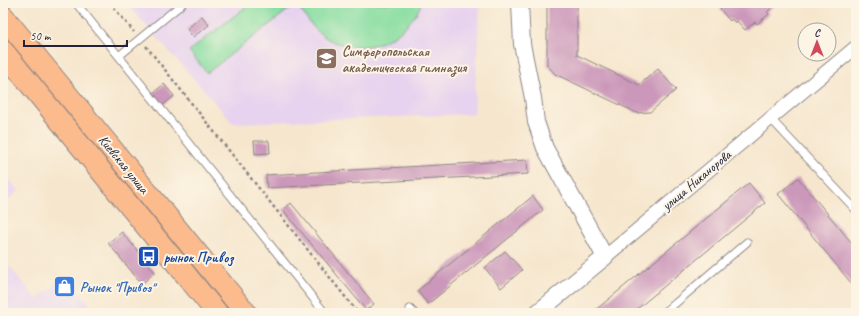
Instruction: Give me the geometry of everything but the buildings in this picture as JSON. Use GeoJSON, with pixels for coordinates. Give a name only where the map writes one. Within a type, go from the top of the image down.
{"type":"FeatureCollection","features":[{"type":"Feature","properties":{"kind":"main road","name":"Киевская улица"},"geometry":{"type":"LineString","coordinates":[[3,16],[246,313]]}},
{"type":"Feature","properties":{"kind":"main road","name":"Киевская улица"},"geometry":{"type":"LineString","coordinates":[[3,51],[217,313]]}},
{"type":"Feature","properties":{"kind":"street"},"geometry":{"type":"LineString","coordinates":[[520,3],[522,44],[536,122],[545,148],[605,257]]}},
{"type":"Feature","properties":{"kind":"street","name":"улица Никанорова"},"geometry":{"type":"LineString","coordinates":[[537,313],[856,47]]}},
{"type":"Feature","properties":{"kind":"lane"},"geometry":{"type":"LineString","coordinates":[[76,3],[325,313]]}},
{"type":"Feature","properties":{"kind":"lane"},"geometry":{"type":"LineString","coordinates":[[119,56],[183,3]]}},
{"type":"Feature","properties":{"kind":"lane"},"geometry":{"type":"LineString","coordinates":[[770,118],[856,210]]}},
{"type":"Feature","properties":{"kind":"lane"},"geometry":{"type":"LineString","coordinates":[[664,313],[747,242]]}},
{"type":"Feature","properties":{"kind":"path"},"geometry":{"type":"LineString","coordinates":[[110,3],[358,313]]}},
{"type":"Feature","properties":{"kind":"shaded area","name":"Симферопольская академическая гимназия"},"geometry":{"type":"Polygon","coordinates":[[[126,3],[480,3],[474,114],[233,123],[126,3]]]}},
{"type":"Feature","properties":{"kind":"shaded area"},"geometry":{"type":"Polygon","coordinates":[[[3,172],[19,191],[3,204],[3,172]]]}},
{"type":"Feature","properties":{"kind":"shaded area","name":"Рынок \"Привоз\""},"geometry":{"type":"Polygon","coordinates":[[[3,259],[37,299],[66,276],[97,313],[3,313],[3,259]]]}},
{"type":"Feature","properties":{"kind":"green space"},"geometry":{"type":"Polygon","coordinates":[[[251,3],[289,3],[292,7],[207,73],[189,51],[251,3]]]}},
{"type":"Feature","properties":{"kind":"green space"},"geometry":{"type":"Polygon","coordinates":[[[297,3],[421,3],[414,17],[408,24],[401,31],[386,41],[369,46],[351,46],[336,43],[322,35],[305,16],[297,3]]]}},
{"type":"Feature","properties":{"kind":"place","name":"Симферопольская академическая гимназия"},"geometry":{"type":"Point","coordinates":[326,59]}},
{"type":"Feature","properties":{"kind":"place","name":"рынок Привоз"},"geometry":{"type":"Point","coordinates":[149,257]}},
{"type":"Feature","properties":{"kind":"place","name":"Рынок \"Привоз\""},"geometry":{"type":"Point","coordinates":[64,287]}}]}
